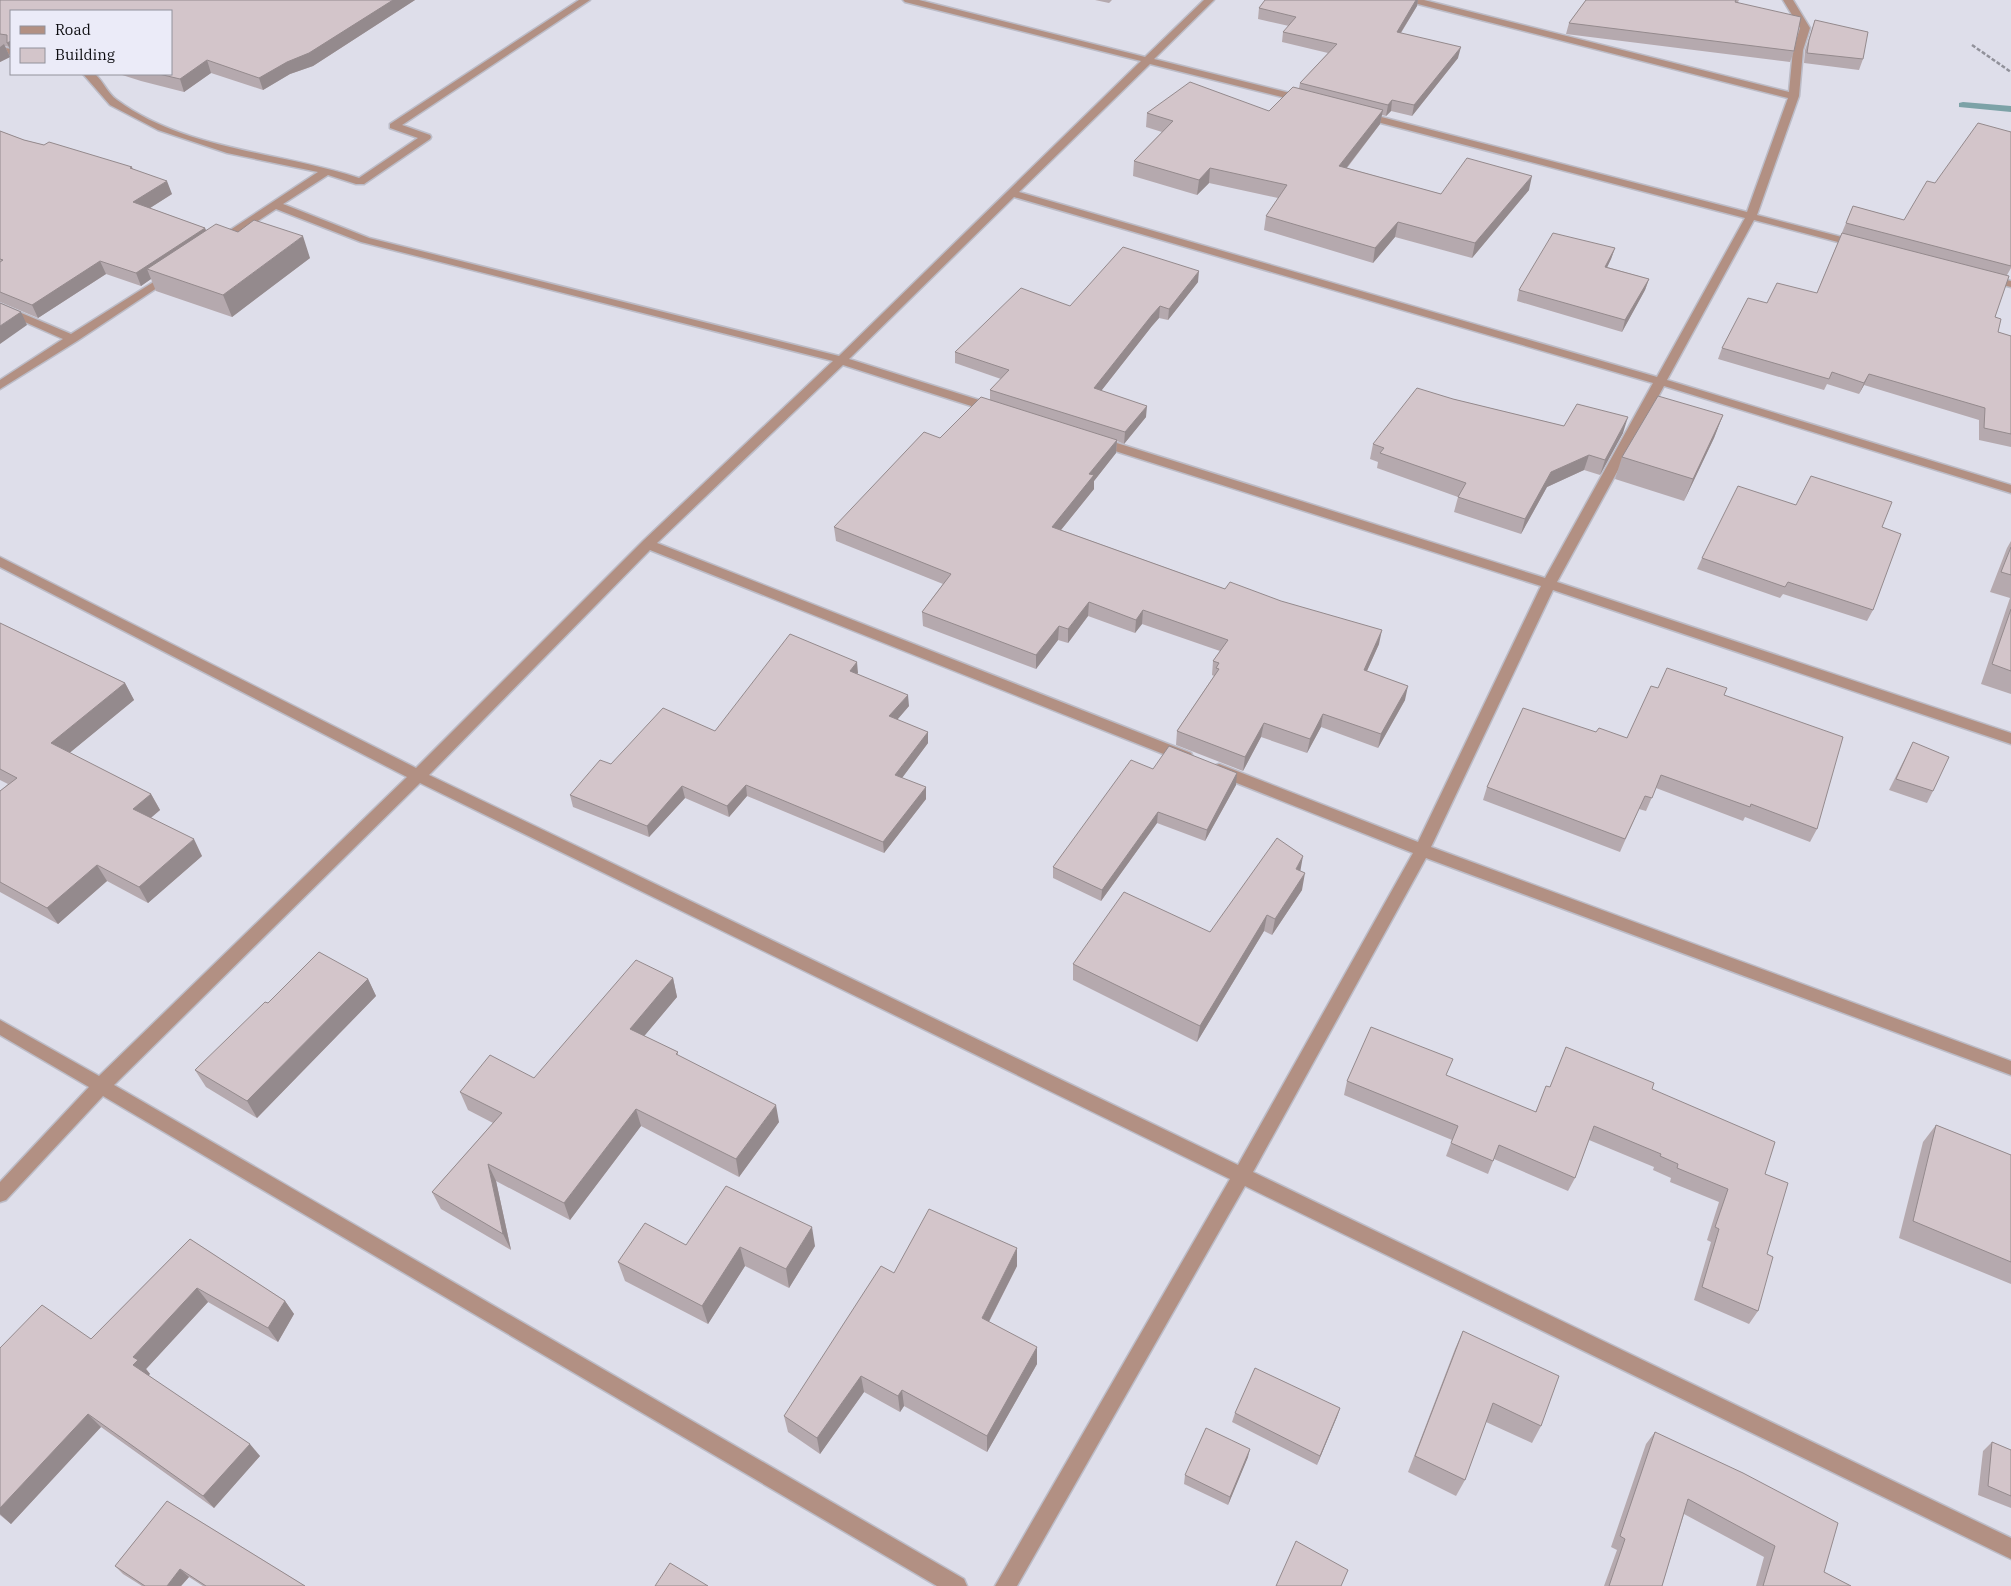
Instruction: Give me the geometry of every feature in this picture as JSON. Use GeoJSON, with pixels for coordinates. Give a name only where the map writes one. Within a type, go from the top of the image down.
{"type":"FeatureCollection","features":[{"type":"Feature","properties":{"kind":"street"},"geometry":{"type":"LineString","coordinates":[[90,75],[107,97],[138,117],[179,136],[257,157],[327,170],[360,182],[426,137],[394,126],[585,0]]}},
{"type":"Feature","properties":{"kind":"street"},"geometry":{"type":"LineString","coordinates":[[908,0],[1149,59],[1321,104]]}},
{"type":"Feature","properties":{"kind":"street"},"geometry":{"type":"LineString","coordinates":[[0,1194],[101,1086],[418,776],[648,544],[841,360],[1209,0]]}},
{"type":"Feature","properties":{"kind":"street"},"geometry":{"type":"LineString","coordinates":[[1413,0],[1794,96]]}},
{"type":"Feature","properties":{"kind":"street"},"geometry":{"type":"LineString","coordinates":[[1005,1586],[1242,1175],[1422,850],[1549,584],[1751,216],[1794,96],[1798,50],[1805,28],[1788,0]]}},
{"type":"Feature","properties":{"kind":"street"},"geometry":{"type":"LineString","coordinates":[[1350,111],[1866,246]]}},
{"type":"Feature","properties":{"kind":"street"},"geometry":{"type":"LineString","coordinates":[[210,248],[327,170]]}},
{"type":"Feature","properties":{"kind":"street"},"geometry":{"type":"LineString","coordinates":[[1012,193],[1659,381],[2011,489]]}},
{"type":"Feature","properties":{"kind":"street"},"geometry":{"type":"LineString","coordinates":[[275,205],[365,240],[841,360],[1002,411]]}},
{"type":"Feature","properties":{"kind":"street"},"geometry":{"type":"LineString","coordinates":[[0,385],[178,269]]}},
{"type":"Feature","properties":{"kind":"street"},"geometry":{"type":"LineString","coordinates":[[1972,274],[2011,284]]}},
{"type":"Feature","properties":{"kind":"street"},"geometry":{"type":"LineString","coordinates":[[0,306],[73,339]]}},
{"type":"Feature","properties":{"kind":"street"},"geometry":{"type":"LineString","coordinates":[[1087,438],[1549,584],[2011,739]]}},
{"type":"Feature","properties":{"kind":"street"},"geometry":{"type":"LineString","coordinates":[[648,544],[1422,850],[2011,1068]]}},
{"type":"Feature","properties":{"kind":"street"},"geometry":{"type":"LineString","coordinates":[[0,561],[418,776],[2011,1549]]}},
{"type":"Feature","properties":{"kind":"street"},"geometry":{"type":"LineString","coordinates":[[0,1027],[957,1586]]}},
{"type":"Feature","properties":{"kind":"path"},"geometry":{"type":"LineString","coordinates":[[1972,45],[2011,72]]}},
{"type":"Feature","properties":{"kind":"building"},"geometry":{"type":"Polygon","coordinates":[[[0,0],[393,0],[309,53],[287,62],[259,78],[207,60],[180,79],[163,75],[172,75],[172,10],[10,10],[10,42],[7,43],[7,35],[0,34],[0,0]]]}},
{"type":"Feature","properties":{"kind":"building"},"geometry":{"type":"Polygon","coordinates":[[[1265,0],[1416,0],[1397,32],[1461,47],[1414,105],[1392,100],[1388,105],[1300,83],[1337,44],[1283,32],[1296,17],[1259,8],[1265,0]]]}},
{"type":"Feature","properties":{"kind":"building"},"geometry":{"type":"Polygon","coordinates":[[[1586,0],[1736,0],[1735,2],[1801,17],[1794,51],[1569,23],[1586,0]]]}},
{"type":"Feature","properties":{"kind":"building"},"geometry":{"type":"Polygon","coordinates":[[[1815,20],[1868,32],[1863,59],[1807,53],[1815,20]]]}},
{"type":"Feature","properties":{"kind":"building"},"geometry":{"type":"Polygon","coordinates":[[[1190,82],[1269,111],[1293,87],[1383,110],[1339,166],[1441,194],[1467,158],[1532,176],[1475,243],[1398,222],[1375,248],[1266,216],[1287,185],[1210,168],[1199,180],[1134,161],[1173,121],[1147,113],[1190,82]]]}},
{"type":"Feature","properties":{"kind":"building"},"geometry":{"type":"Polygon","coordinates":[[[1978,123],[2011,132],[2011,266],[1846,223],[1853,206],[1904,220],[1927,181],[1935,183],[1978,123]]]}},
{"type":"Feature","properties":{"kind":"building"},"geometry":{"type":"Polygon","coordinates":[[[0,131],[44,145],[49,142],[132,167],[130,168],[167,181],[133,202],[205,228],[136,273],[100,261],[32,305],[0,292],[0,262],[3,260],[0,259],[0,131]]]}},
{"type":"Feature","properties":{"kind":"building"},"geometry":{"type":"Polygon","coordinates":[[[254,220],[303,236],[223,295],[147,269],[216,224],[238,232],[254,220]]]}},
{"type":"Feature","properties":{"kind":"building"},"geometry":{"type":"Polygon","coordinates":[[[1553,233],[1615,248],[1605,267],[1649,279],[1625,320],[1519,290],[1553,233]]]}},
{"type":"Feature","properties":{"kind":"building"},"geometry":{"type":"Polygon","coordinates":[[[1842,233],[2009,276],[1995,317],[2001,319],[1998,332],[2011,336],[2011,434],[1984,428],[1985,408],[1869,374],[1864,383],[1832,372],[1829,379],[1722,348],[1748,298],[1767,303],[1777,283],[1817,293],[1842,233]]]}},
{"type":"Feature","properties":{"kind":"building"},"geometry":{"type":"Polygon","coordinates":[[[1123,247],[1199,271],[1169,309],[1160,306],[1094,388],[1147,406],[1125,432],[990,390],[1009,370],[955,352],[1021,288],[1070,306],[1123,247]]]}},
{"type":"Feature","properties":{"kind":"building"},"geometry":{"type":"Polygon","coordinates":[[[0,303],[21,312],[0,326],[0,303]]]}},
{"type":"Feature","properties":{"kind":"building"},"geometry":{"type":"Polygon","coordinates":[[[1417,388],[1453,399],[1564,426],[1577,404],[1628,417],[1605,460],[1589,455],[1551,472],[1525,519],[1458,497],[1466,483],[1380,453],[1384,448],[1373,444],[1417,388]]]}},
{"type":"Feature","properties":{"kind":"building"},"geometry":{"type":"Polygon","coordinates":[[[1658,396],[1723,415],[1693,479],[1622,457],[1658,396]]]}},
{"type":"Feature","properties":{"kind":"building"},"geometry":{"type":"Polygon","coordinates":[[[981,397],[1117,440],[1089,474],[1094,475],[1052,527],[1225,589],[1230,582],[1281,601],[1382,630],[1364,670],[1408,686],[1381,734],[1323,714],[1310,739],[1264,723],[1245,757],[1177,731],[1219,669],[1216,668],[1219,663],[1213,661],[1228,640],[1143,610],[1136,620],[1089,602],[1068,629],[1059,626],[1036,655],[922,612],[951,574],[834,527],[924,432],[940,438],[981,397]]]}},
{"type":"Feature","properties":{"kind":"building"},"geometry":{"type":"Polygon","coordinates":[[[1811,476],[1892,502],[1882,527],[1901,534],[1873,610],[1788,582],[1785,587],[1702,558],[1738,486],[1796,505],[1811,476]]]}},
{"type":"Feature","properties":{"kind":"building"},"geometry":{"type":"Polygon","coordinates":[[[2011,547],[2011,575],[2001,572],[2011,547]]]}},
{"type":"Feature","properties":{"kind":"building"},"geometry":{"type":"Polygon","coordinates":[[[2011,609],[2011,671],[1992,664],[2011,609]]]}},
{"type":"Feature","properties":{"kind":"building"},"geometry":{"type":"Polygon","coordinates":[[[0,623],[125,683],[51,743],[151,794],[133,809],[194,839],[139,887],[97,865],[47,908],[0,882],[0,791],[17,778],[0,769],[0,623]]]}},
{"type":"Feature","properties":{"kind":"building"},"geometry":{"type":"Polygon","coordinates":[[[790,634],[857,662],[850,671],[908,695],[889,716],[928,732],[895,775],[926,787],[883,842],[746,785],[727,806],[682,786],[647,826],[570,795],[600,760],[611,764],[663,708],[715,731],[790,634]]]}},
{"type":"Feature","properties":{"kind":"building"},"geometry":{"type":"Polygon","coordinates":[[[1667,668],[1727,688],[1724,695],[1843,737],[1817,829],[1751,804],[1750,807],[1661,775],[1652,798],[1645,796],[1625,839],[1487,787],[1523,708],[1596,732],[1599,728],[1627,738],[1651,686],[1658,688],[1667,668]]]}},
{"type":"Feature","properties":{"kind":"building"},"geometry":{"type":"Polygon","coordinates":[[[1913,742],[1949,757],[1933,791],[1896,779],[1913,742]]]}},
{"type":"Feature","properties":{"kind":"building"},"geometry":{"type":"Polygon","coordinates":[[[1169,746],[1237,773],[1207,830],[1158,812],[1102,890],[1053,867],[1131,760],[1153,769],[1169,746]]]}},
{"type":"Feature","properties":{"kind":"building"},"geometry":{"type":"Polygon","coordinates":[[[1277,838],[1303,856],[1296,869],[1305,873],[1275,919],[1267,915],[1200,1026],[1073,964],[1124,892],[1210,932],[1277,838]]]}},
{"type":"Feature","properties":{"kind":"building"},"geometry":{"type":"Polygon","coordinates":[[[319,952],[368,979],[247,1101],[195,1070],[265,1002],[268,1003],[319,952]]]}},
{"type":"Feature","properties":{"kind":"building"},"geometry":{"type":"Polygon","coordinates":[[[636,960],[673,978],[630,1029],[678,1052],[676,1054],[776,1105],[736,1159],[636,1109],[564,1203],[488,1164],[503,1234],[432,1192],[502,1113],[460,1092],[490,1055],[534,1078],[636,960]]]}},
{"type":"Feature","properties":{"kind":"building"},"geometry":{"type":"Polygon","coordinates":[[[1371,1027],[1453,1059],[1446,1075],[1536,1112],[1546,1086],[1550,1087],[1566,1047],[1654,1083],[1652,1089],[1775,1142],[1765,1174],[1788,1183],[1767,1254],[1773,1257],[1758,1311],[1702,1287],[1719,1229],[1715,1227],[1728,1189],[1677,1168],[1678,1164],[1660,1156],[1661,1154],[1594,1126],[1575,1178],[1499,1145],[1493,1161],[1451,1143],[1458,1126],[1347,1081],[1371,1027]]]}},
{"type":"Feature","properties":{"kind":"building"},"geometry":{"type":"Polygon","coordinates":[[[1936,1125],[2011,1155],[2011,1262],[1913,1221],[1936,1125]]]}},
{"type":"Feature","properties":{"kind":"building"},"geometry":{"type":"Polygon","coordinates":[[[726,1186],[812,1227],[786,1269],[740,1247],[702,1306],[618,1262],[645,1223],[686,1245],[726,1186]]]}},
{"type":"Feature","properties":{"kind":"building"},"geometry":{"type":"Polygon","coordinates":[[[929,1209],[1017,1248],[982,1318],[1037,1347],[987,1436],[902,1390],[898,1396],[861,1376],[817,1438],[784,1416],[881,1266],[894,1273],[929,1209]]]}},
{"type":"Feature","properties":{"kind":"building"},"geometry":{"type":"Polygon","coordinates":[[[190,1239],[285,1301],[268,1328],[197,1288],[133,1357],[138,1360],[133,1365],[250,1444],[203,1496],[88,1414],[0,1508],[0,1348],[42,1305],[91,1339],[190,1239]]]}},
{"type":"Feature","properties":{"kind":"building"},"geometry":{"type":"Polygon","coordinates":[[[1463,1331],[1559,1376],[1541,1426],[1493,1403],[1465,1480],[1415,1456],[1463,1331]]]}},
{"type":"Feature","properties":{"kind":"building"},"geometry":{"type":"Polygon","coordinates":[[[1255,1368],[1340,1408],[1320,1456],[1235,1413],[1255,1368]]]}},
{"type":"Feature","properties":{"kind":"building"},"geometry":{"type":"Polygon","coordinates":[[[1206,1428],[1250,1449],[1230,1497],[1185,1475],[1206,1428]]]}},
{"type":"Feature","properties":{"kind":"building"},"geometry":{"type":"Polygon","coordinates":[[[1655,1432],[1743,1473],[1838,1523],[1824,1572],[1851,1586],[1763,1586],[1775,1546],[1688,1499],[1662,1586],[1609,1586],[1625,1539],[1620,1536],[1655,1432]]]}},
{"type":"Feature","properties":{"kind":"building"},"geometry":{"type":"Polygon","coordinates":[[[1992,1442],[2011,1450],[2011,1496],[1988,1486],[1992,1442]]]}},
{"type":"Feature","properties":{"kind":"building"},"geometry":{"type":"Polygon","coordinates":[[[167,1501],[305,1586],[206,1586],[180,1569],[167,1586],[145,1586],[115,1566],[167,1501]]]}},
{"type":"Feature","properties":{"kind":"building"},"geometry":{"type":"Polygon","coordinates":[[[1296,1541],[1348,1570],[1341,1586],[1276,1586],[1296,1541]]]}},
{"type":"Feature","properties":{"kind":"building"},"geometry":{"type":"Polygon","coordinates":[[[670,1563],[708,1586],[655,1586],[670,1563]]]}},
{"type":"Feature","properties":{"kind":"waterway"},"geometry":{"type":"LineString","coordinates":[[1963,105],[2011,109]]}}]}
